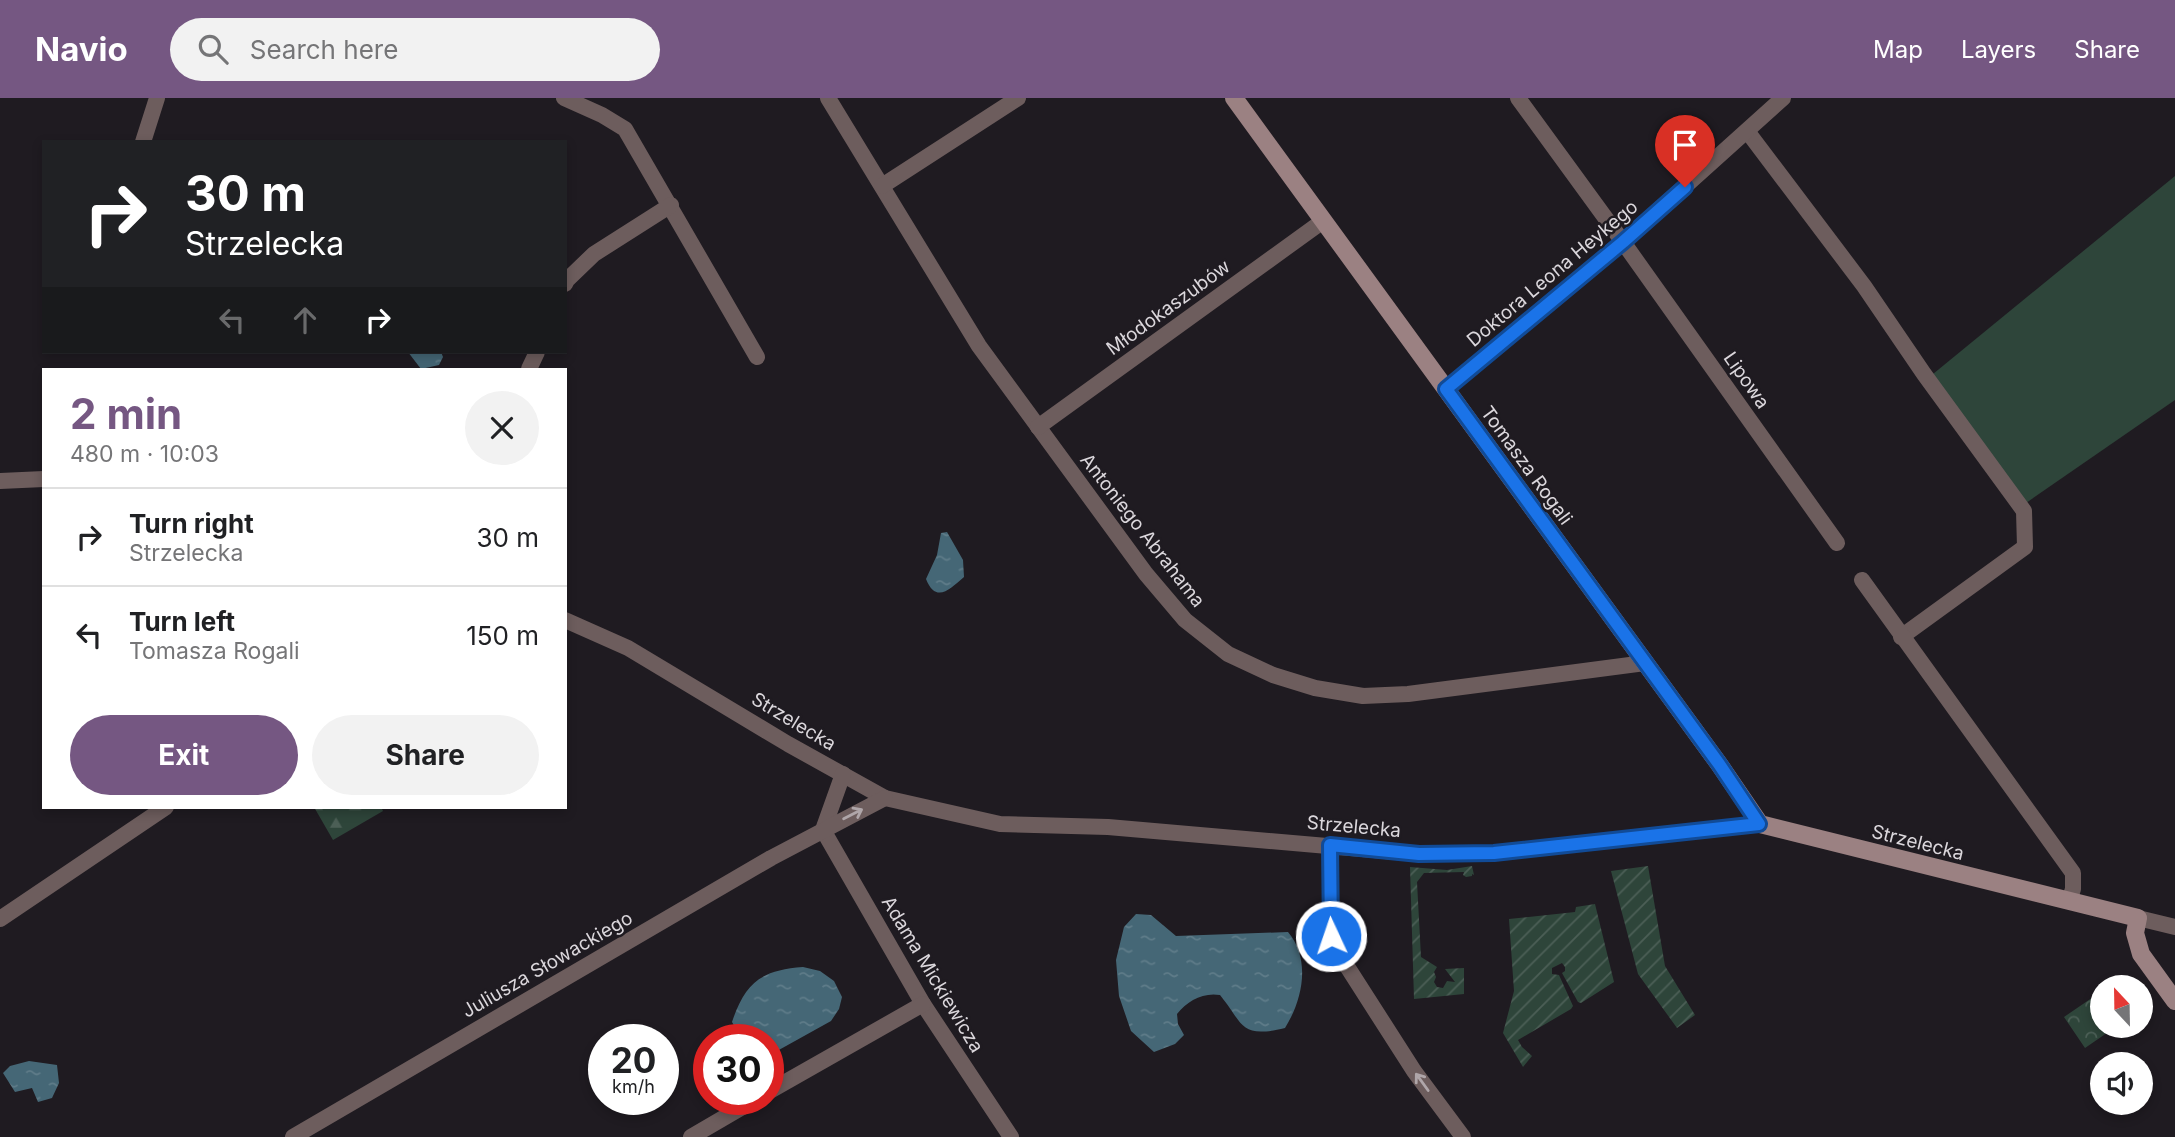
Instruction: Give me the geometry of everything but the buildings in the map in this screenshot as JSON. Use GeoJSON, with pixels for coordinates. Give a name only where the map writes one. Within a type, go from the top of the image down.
{"type":"FeatureCollection","features":[{"type":"Feature","properties":{"kind":"street"},"geometry":{"type":"LineString","coordinates":[[144,140],[157,98]]}},
{"type":"Feature","properties":{"kind":"street"},"geometry":{"type":"LineString","coordinates":[[564,98],[625,129],[757,357]]}},
{"type":"Feature","properties":{"kind":"street","name":"Antoniego Abrahama"},"geometry":{"type":"LineString","coordinates":[[828,98],[979,346],[1146,574],[1185,620],[1228,654],[1273,675],[1327,690],[1363,696],[1408,694],[1645,663]]}},
{"type":"Feature","properties":{"kind":"street"},"geometry":{"type":"LineString","coordinates":[[882,186],[1018,98]]}},
{"type":"Feature","properties":{"kind":"street","name":"Tomasza Rogali"},"geometry":{"type":"LineString","coordinates":[[1234,98],[1759,824]]}},
{"type":"Feature","properties":{"kind":"street","name":"Lipowa"},"geometry":{"type":"LineString","coordinates":[[1518,98],[1837,543]]}},
{"type":"Feature","properties":{"kind":"street","name":"Doktora Leona Heykego"},"geometry":{"type":"LineString","coordinates":[[1446,389],[1623,242],[1783,98]]}},
{"type":"Feature","properties":{"kind":"street"},"geometry":{"type":"LineString","coordinates":[[1746,131],[1864,286],[1924,374],[2024,511],[2025,547],[1901,637]]}},
{"type":"Feature","properties":{"kind":"street"},"geometry":{"type":"LineString","coordinates":[[567,280],[594,254],[671,205]]}},
{"type":"Feature","properties":{"kind":"street","name":"Młodokaszubów"},"geometry":{"type":"LineString","coordinates":[[1038,427],[1323,220]]}},
{"type":"Feature","properties":{"kind":"street"},"geometry":{"type":"LineString","coordinates":[[0,481],[42,479]]}},
{"type":"Feature","properties":{"kind":"street"},"geometry":{"type":"LineString","coordinates":[[1862,580],[2073,873],[2073,889],[2069,901]]}},
{"type":"Feature","properties":{"kind":"street","name":"Strzelecka"},"geometry":{"type":"LineString","coordinates":[[567,621],[628,648],[788,744],[885,798],[1000,824],[1108,827],[1419,854],[1494,853],[1759,824],[2175,927]]}},
{"type":"Feature","properties":{"kind":"street"},"geometry":{"type":"LineString","coordinates":[[823,830],[843,774]]}},
{"type":"Feature","properties":{"kind":"street","name":"Juliusza Słowackiego"},"geometry":{"type":"LineString","coordinates":[[293,1137],[823,830],[885,798]]}},
{"type":"Feature","properties":{"kind":"street"},"geometry":{"type":"LineString","coordinates":[[0,919],[163,809]]}},
{"type":"Feature","properties":{"kind":"street","name":"Adama Mickiewicza"},"geometry":{"type":"LineString","coordinates":[[823,830],[923,1004],[1012,1137]]}},
{"type":"Feature","properties":{"kind":"street"},"geometry":{"type":"LineString","coordinates":[[1330,845],[1331,936],[1341,957],[1407,1060],[1463,1137]]}},
{"type":"Feature","properties":{"kind":"street"},"geometry":{"type":"LineString","coordinates":[[2138,918],[2135,933],[2141,954],[2175,1001]]}},
{"type":"Feature","properties":{"kind":"street"},"geometry":{"type":"LineString","coordinates":[[784,1083],[923,1004]]}},
{"type":"Feature","properties":{"kind":"street"},"geometry":{"type":"LineString","coordinates":[[691,1137],[729,1115]]}},
{"type":"Feature","properties":{"kind":"green space"},"geometry":{"type":"Polygon","coordinates":[[[2175,176],[2175,400],[2026,503],[1933,374],[2175,176]]]}},
{"type":"Feature","properties":{"kind":"green space"},"geometry":{"type":"Polygon","coordinates":[[[315,809],[382,809],[383,811],[333,840],[315,809]]]}},
{"type":"Feature","properties":{"kind":"green space"},"geometry":{"type":"Polygon","coordinates":[[[1472,866],[1472,876],[1466,877],[1464,872],[1424,873],[1417,882],[1421,957],[1437,967],[1434,982],[1437,987],[1443,988],[1447,981],[1455,982],[1445,969],[1464,968],[1464,994],[1414,999],[1410,867],[1447,870],[1472,866]]]}},
{"type":"Feature","properties":{"kind":"green space"},"geometry":{"type":"Polygon","coordinates":[[[1648,866],[1665,966],[1695,1015],[1677,1028],[1638,974],[1611,871],[1648,866]]]}},
{"type":"Feature","properties":{"kind":"green space"},"geometry":{"type":"Polygon","coordinates":[[[1595,904],[1614,982],[1581,1003],[1562,973],[1565,967],[1562,963],[1552,968],[1552,974],[1559,975],[1573,1006],[1518,1040],[1532,1056],[1523,1067],[1503,1033],[1514,991],[1509,919],[1575,912],[1576,907],[1595,904]]]}},
{"type":"Feature","properties":{"kind":"green space"},"geometry":{"type":"Polygon","coordinates":[[[2090,999],[2090,1038],[2100,1038],[2085,1048],[2064,1017],[2090,999]]]}},
{"type":"Feature","properties":{"kind":"water"},"geometry":{"type":"Polygon","coordinates":[[[410,354],[442,354],[439,365],[420,368],[410,354]]]}},
{"type":"Feature","properties":{"kind":"water"},"geometry":{"type":"Polygon","coordinates":[[[947,532],[963,560],[964,577],[939,593],[930,587],[926,579],[937,555],[941,533],[947,532]]]}},
{"type":"Feature","properties":{"kind":"water"},"geometry":{"type":"Polygon","coordinates":[[[1136,914],[1151,915],[1176,936],[1288,932],[1300,954],[1302,979],[1296,1005],[1285,1028],[1259,1032],[1251,1030],[1239,1021],[1220,995],[1202,996],[1191,1001],[1177,1014],[1178,1024],[1184,1035],[1175,1044],[1154,1052],[1131,1031],[1119,996],[1116,960],[1124,927],[1136,914]]]}},
{"type":"Feature","properties":{"kind":"water"},"geometry":{"type":"Polygon","coordinates":[[[803,967],[820,971],[834,981],[842,997],[839,1009],[831,1021],[784,1047],[784,1024],[732,1022],[749,988],[766,975],[803,967]]]}},
{"type":"Feature","properties":{"kind":"water"},"geometry":{"type":"Polygon","coordinates":[[[29,1061],[57,1065],[59,1083],[52,1098],[38,1102],[32,1088],[15,1092],[3,1073],[10,1066],[29,1061]]]}},
{"type":"Feature","properties":{"kind":"route"},"geometry":{"type":"LineString","coordinates":[[1331,936],[1330,845],[1419,854],[1494,853],[1759,824],[1719,764],[1446,389],[1685,187]]}}]}
